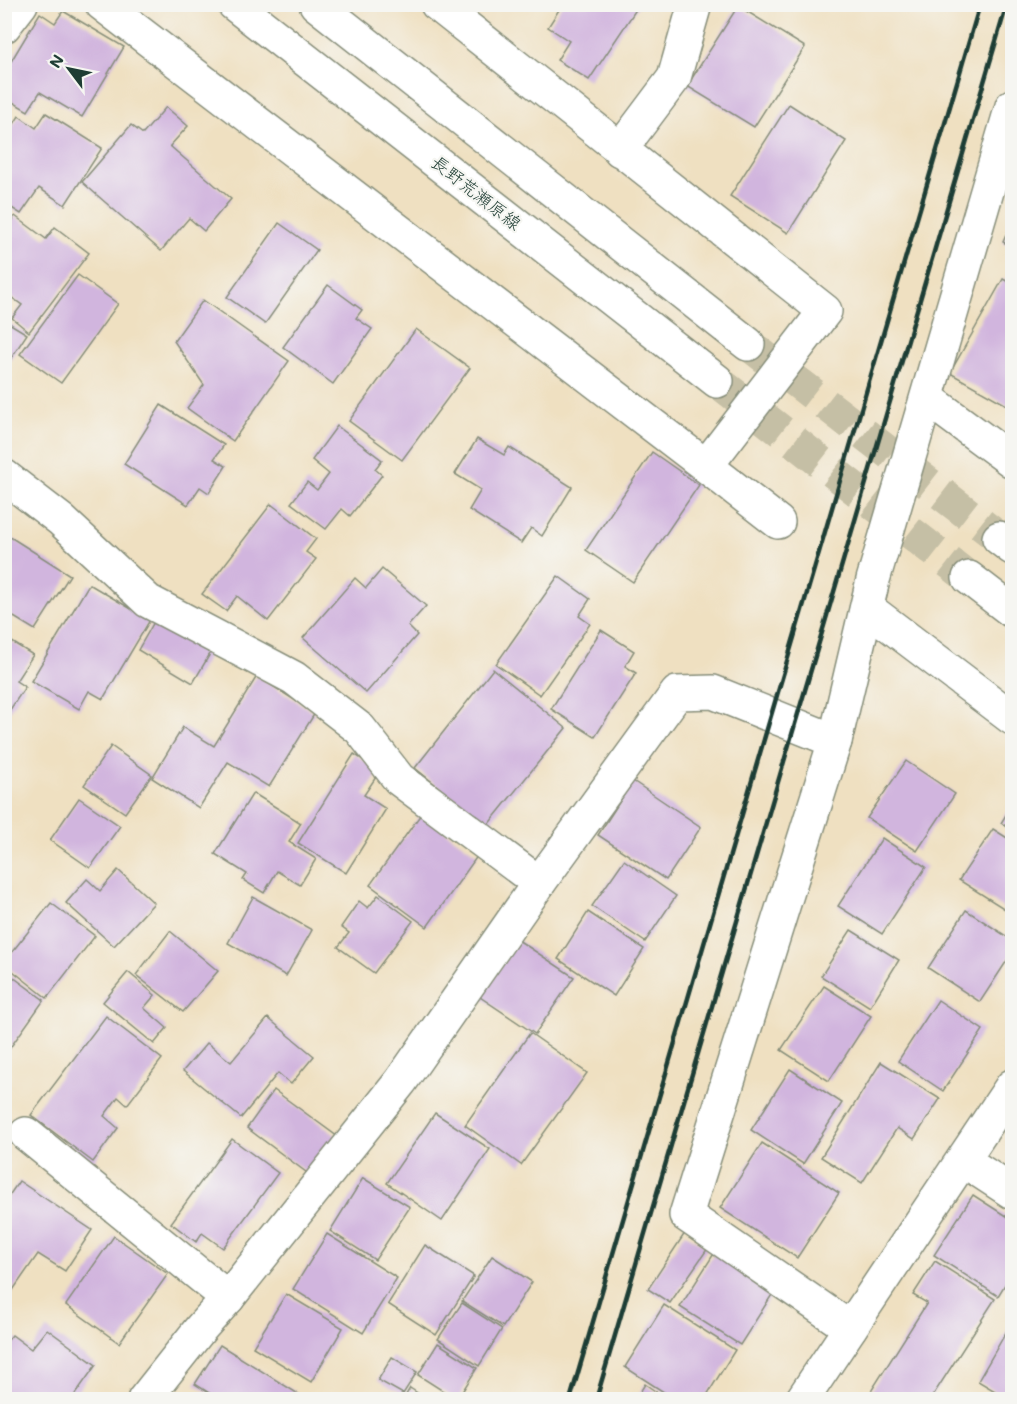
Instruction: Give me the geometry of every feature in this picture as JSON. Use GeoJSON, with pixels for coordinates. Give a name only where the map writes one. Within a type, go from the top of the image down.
{"type":"FeatureCollection","features":[{"type":"Feature","properties":{"kind":"street"},"geometry":{"type":"LineString","coordinates":[[4,26],[21,4]]}},
{"type":"Feature","properties":{"kind":"street"},"geometry":{"type":"LineString","coordinates":[[102,4],[778,522]]}},
{"type":"Feature","properties":{"kind":"street","name":"長野荒瀬原線"},"geometry":{"type":"LineString","coordinates":[[234,4],[717,381]]}},
{"type":"Feature","properties":{"kind":"street"},"geometry":{"type":"LineString","coordinates":[[316,4],[748,344]]}},
{"type":"Feature","properties":{"kind":"street"},"geometry":{"type":"LineString","coordinates":[[437,4],[825,311],[706,466]]}},
{"type":"Feature","properties":{"kind":"street"},"geometry":{"type":"LineString","coordinates":[[620,150],[674,78],[695,4]]}},
{"type":"Feature","properties":{"kind":"street"},"geometry":{"type":"LineString","coordinates":[[850,1328],[686,1215],[835,741],[873,580],[1012,106]]}},
{"type":"Feature","properties":{"kind":"street"},"geometry":{"type":"LineString","coordinates":[[927,398],[1012,460]]}},
{"type":"Feature","properties":{"kind":"street"},"geometry":{"type":"LineString","coordinates":[[4,476],[61,520],[148,601],[294,678],[360,729],[399,779],[538,883]]}},
{"type":"Feature","properties":{"kind":"street"},"geometry":{"type":"LineString","coordinates":[[969,578],[1012,611]]}},
{"type":"Feature","properties":{"kind":"street"},"geometry":{"type":"LineString","coordinates":[[867,608],[1012,718]]}},
{"type":"Feature","properties":{"kind":"street"},"geometry":{"type":"LineString","coordinates":[[144,1400],[401,1081],[538,883],[677,693],[713,692],[835,741]]}},
{"type":"Feature","properties":{"kind":"street"},"geometry":{"type":"LineString","coordinates":[[802,1400],[1012,1086]]}},
{"type":"Feature","properties":{"kind":"street"},"geometry":{"type":"LineString","coordinates":[[27,1134],[228,1298]]}},
{"type":"Feature","properties":{"kind":"street"},"geometry":{"type":"LineString","coordinates":[[963,1160],[1012,1192]]}},
{"type":"Feature","properties":{"kind":"building"},"geometry":{"type":"Polygon","coordinates":[[[562,5],[639,5],[589,80],[557,60],[569,41],[548,27],[562,5]]]}},
{"type":"Feature","properties":{"kind":"building"},"geometry":{"type":"Polygon","coordinates":[[[738,6],[805,47],[754,127],[687,86],[738,6]]]}},
{"type":"Feature","properties":{"kind":"building"},"geometry":{"type":"Polygon","coordinates":[[[63,11],[124,47],[82,117],[40,92],[28,111],[4,97],[4,73],[40,13],[55,23],[63,11]]]}},
{"type":"Feature","properties":{"kind":"building"},"geometry":{"type":"Polygon","coordinates":[[[789,104],[846,141],[788,233],[730,196],[789,104]]]}},
{"type":"Feature","properties":{"kind":"building"},"geometry":{"type":"Polygon","coordinates":[[[166,107],[188,126],[170,146],[231,199],[204,231],[189,218],[161,251],[82,182],[131,125],[143,134],[166,107]]]}},
{"type":"Feature","properties":{"kind":"building"},"geometry":{"type":"Polygon","coordinates":[[[46,113],[102,148],[65,205],[39,188],[21,214],[4,203],[4,139],[19,116],[36,128],[46,113]]]}},
{"type":"Feature","properties":{"kind":"building"},"geometry":{"type":"Polygon","coordinates":[[[15,216],[46,239],[55,227],[89,253],[29,332],[12,318],[22,305],[4,292],[4,229],[15,216]]]}},
{"type":"Feature","properties":{"kind":"building"},"geometry":{"type":"Polygon","coordinates":[[[1012,222],[1012,247],[1003,242],[1012,222]]]}},
{"type":"Feature","properties":{"kind":"building"},"geometry":{"type":"Polygon","coordinates":[[[279,223],[317,250],[265,324],[227,297],[279,223]]]}},
{"type":"Feature","properties":{"kind":"building"},"geometry":{"type":"Polygon","coordinates":[[[78,275],[118,304],[61,383],[20,354],[78,275]]]}},
{"type":"Feature","properties":{"kind":"building"},"geometry":{"type":"Polygon","coordinates":[[[1003,279],[1012,284],[1012,408],[950,373],[1003,279]]]}},
{"type":"Feature","properties":{"kind":"building"},"geometry":{"type":"Polygon","coordinates":[[[328,285],[362,310],[356,318],[372,329],[333,384],[283,347],[328,285]]]}},
{"type":"Feature","properties":{"kind":"building"},"geometry":{"type":"Polygon","coordinates":[[[203,300],[289,361],[233,441],[187,408],[204,385],[174,341],[203,300]]]}},
{"type":"Feature","properties":{"kind":"building"},"geometry":{"type":"Polygon","coordinates":[[[4,320],[27,334],[4,369],[4,320]]]}},
{"type":"Feature","properties":{"kind":"building"},"geometry":{"type":"Polygon","coordinates":[[[416,329],[470,368],[402,460],[349,421],[416,329]]]}},
{"type":"Feature","properties":{"kind":"building"},"geometry":{"type":"Polygon","coordinates":[[[161,405],[224,445],[214,459],[226,466],[209,493],[200,487],[188,505],[124,464],[161,405]]]}},
{"type":"Feature","properties":{"kind":"building"},"geometry":{"type":"Polygon","coordinates":[[[337,426],[382,460],[375,469],[382,475],[350,516],[342,509],[326,529],[291,503],[307,482],[317,490],[329,474],[312,460],[337,426]]]}},
{"type":"Feature","properties":{"kind":"building"},"geometry":{"type":"Polygon","coordinates":[[[477,439],[504,455],[509,447],[572,487],[542,536],[531,528],[521,543],[469,510],[481,490],[455,474],[477,439]]]}},
{"type":"Feature","properties":{"kind":"building"},"geometry":{"type":"Polygon","coordinates":[[[652,452],[699,485],[633,582],[586,550],[652,452]]]}},
{"type":"Feature","properties":{"kind":"building"},"geometry":{"type":"Polygon","coordinates":[[[271,504],[316,539],[306,552],[316,559],[268,621],[237,596],[226,611],[202,594],[271,504]]]}},
{"type":"Feature","properties":{"kind":"building"},"geometry":{"type":"Polygon","coordinates":[[[4,533],[70,575],[35,630],[4,611],[4,533]]]}},
{"type":"Feature","properties":{"kind":"building"},"geometry":{"type":"Polygon","coordinates":[[[382,569],[426,606],[408,626],[417,635],[366,693],[303,638],[355,578],[366,588],[382,569]]]}},
{"type":"Feature","properties":{"kind":"building"},"geometry":{"type":"Polygon","coordinates":[[[558,576],[590,599],[579,616],[590,624],[540,695],[496,664],[558,576]]]}},
{"type":"Feature","properties":{"kind":"building"},"geometry":{"type":"Polygon","coordinates":[[[89,584],[150,620],[103,699],[89,691],[79,709],[31,681],[89,584]]]}},
{"type":"Feature","properties":{"kind":"building"},"geometry":{"type":"Polygon","coordinates":[[[158,615],[214,647],[193,683],[138,650],[158,615]]]}},
{"type":"Feature","properties":{"kind":"building"},"geometry":{"type":"Polygon","coordinates":[[[601,630],[634,651],[625,666],[636,673],[595,737],[551,709],[601,630]]]}},
{"type":"Feature","properties":{"kind":"building"},"geometry":{"type":"Polygon","coordinates":[[[4,637],[33,655],[16,681],[25,687],[4,719],[4,637]]]}},
{"type":"Feature","properties":{"kind":"building"},"geometry":{"type":"Polygon","coordinates":[[[493,669],[566,728],[487,826],[415,768],[493,669]]]}},
{"type":"Feature","properties":{"kind":"building"},"geometry":{"type":"Polygon","coordinates":[[[257,676],[315,713],[269,787],[228,762],[199,808],[152,778],[183,727],[214,746],[257,676]]]}},
{"type":"Feature","properties":{"kind":"building"},"geometry":{"type":"Polygon","coordinates":[[[111,746],[152,775],[125,813],[84,785],[111,746]]]}},
{"type":"Feature","properties":{"kind":"building"},"geometry":{"type":"Polygon","coordinates":[[[354,754],[380,771],[364,795],[386,809],[346,873],[298,843],[354,754]]]}},
{"type":"Feature","properties":{"kind":"building"},"geometry":{"type":"Polygon","coordinates":[[[906,761],[955,794],[917,851],[867,818],[906,761]]]}},
{"type":"Feature","properties":{"kind":"building"},"geometry":{"type":"Polygon","coordinates":[[[633,781],[701,827],[666,880],[598,835],[633,781]]]}},
{"type":"Feature","properties":{"kind":"building"},"geometry":{"type":"Polygon","coordinates":[[[253,793],[301,823],[289,842],[316,859],[300,885],[277,871],[264,893],[243,880],[247,874],[215,854],[253,793]]]}},
{"type":"Feature","properties":{"kind":"building"},"geometry":{"type":"Polygon","coordinates":[[[79,798],[120,826],[90,868],[50,840],[79,798]]]}},
{"type":"Feature","properties":{"kind":"building"},"geometry":{"type":"Polygon","coordinates":[[[1012,805],[1012,830],[1001,823],[1012,805]]]}},
{"type":"Feature","properties":{"kind":"building"},"geometry":{"type":"Polygon","coordinates":[[[421,814],[478,855],[427,927],[370,885],[421,814]]]}},
{"type":"Feature","properties":{"kind":"building"},"geometry":{"type":"Polygon","coordinates":[[[993,829],[1012,841],[1012,904],[1008,911],[959,880],[993,829]]]}},
{"type":"Feature","properties":{"kind":"building"},"geometry":{"type":"Polygon","coordinates":[[[882,838],[926,867],[882,934],[838,906],[882,838]]]}},
{"type":"Feature","properties":{"kind":"building"},"geometry":{"type":"Polygon","coordinates":[[[624,860],[676,896],[645,942],[592,906],[624,860]]]}},
{"type":"Feature","properties":{"kind":"building"},"geometry":{"type":"Polygon","coordinates":[[[118,870],[154,903],[114,946],[66,903],[87,879],[100,891],[118,870]]]}},
{"type":"Feature","properties":{"kind":"building"},"geometry":{"type":"Polygon","coordinates":[[[378,895],[413,921],[374,973],[338,947],[349,933],[341,927],[359,901],[368,908],[378,895]]]}},
{"type":"Feature","properties":{"kind":"building"},"geometry":{"type":"Polygon","coordinates":[[[253,897],[312,930],[286,976],[228,943],[253,897]]]}},
{"type":"Feature","properties":{"kind":"building"},"geometry":{"type":"Polygon","coordinates":[[[51,903],[95,936],[47,998],[4,962],[51,903]]]}},
{"type":"Feature","properties":{"kind":"building"},"geometry":{"type":"Polygon","coordinates":[[[966,910],[1012,940],[1012,953],[980,1002],[928,968],[966,910]]]}},
{"type":"Feature","properties":{"kind":"building"},"geometry":{"type":"Polygon","coordinates":[[[588,912],[644,949],[614,996],[558,959],[588,912]]]}},
{"type":"Feature","properties":{"kind":"building"},"geometry":{"type":"Polygon","coordinates":[[[851,930],[899,960],[870,1007],[821,976],[851,930]]]}},
{"type":"Feature","properties":{"kind":"building"},"geometry":{"type":"Polygon","coordinates":[[[170,931],[218,971],[183,1012],[136,975],[170,931]]]}},
{"type":"Feature","properties":{"kind":"building"},"geometry":{"type":"Polygon","coordinates":[[[518,940],[574,977],[535,1034],[480,997],[518,940]]]}},
{"type":"Feature","properties":{"kind":"building"},"geometry":{"type":"Polygon","coordinates":[[[5,971],[44,1000],[5,1055],[5,971]]]}},
{"type":"Feature","properties":{"kind":"building"},"geometry":{"type":"Polygon","coordinates":[[[128,972],[155,995],[144,1008],[167,1028],[154,1044],[103,1002],[128,972]]]}},
{"type":"Feature","properties":{"kind":"building"},"geometry":{"type":"Polygon","coordinates":[[[824,986],[871,1016],[829,1081],[781,1050],[824,986]]]}},
{"type":"Feature","properties":{"kind":"building"},"geometry":{"type":"Polygon","coordinates":[[[938,1000],[983,1030],[943,1091],[898,1061],[938,1000]]]}},
{"type":"Feature","properties":{"kind":"building"},"geometry":{"type":"Polygon","coordinates":[[[106,1016],[162,1059],[127,1105],[118,1097],[104,1116],[118,1128],[93,1162],[31,1115],[106,1016]]]}},
{"type":"Feature","properties":{"kind":"building"},"geometry":{"type":"Polygon","coordinates":[[[268,1018],[314,1056],[291,1084],[278,1073],[241,1118],[183,1071],[207,1043],[231,1062],[268,1018]]]}},
{"type":"Feature","properties":{"kind":"building"},"geometry":{"type":"Polygon","coordinates":[[[530,1033],[587,1073],[521,1165],[465,1125],[530,1033]]]}},
{"type":"Feature","properties":{"kind":"building"},"geometry":{"type":"Polygon","coordinates":[[[881,1062],[940,1099],[914,1139],[897,1128],[862,1183],[821,1157],[881,1062]]]}},
{"type":"Feature","properties":{"kind":"building"},"geometry":{"type":"Polygon","coordinates":[[[790,1069],[842,1103],[803,1164],[751,1130],[790,1069]]]}},
{"type":"Feature","properties":{"kind":"building"},"geometry":{"type":"Polygon","coordinates":[[[274,1090],[338,1137],[310,1175],[247,1128],[274,1090]]]}},
{"type":"Feature","properties":{"kind":"building"},"geometry":{"type":"Polygon","coordinates":[[[435,1113],[490,1149],[442,1221],[387,1183],[435,1113]]]}},
{"type":"Feature","properties":{"kind":"building"},"geometry":{"type":"Polygon","coordinates":[[[232,1139],[278,1173],[223,1248],[202,1233],[196,1242],[171,1223],[232,1139]]]}},
{"type":"Feature","properties":{"kind":"building"},"geometry":{"type":"Polygon","coordinates":[[[762,1143],[839,1193],[797,1258],[720,1208],[762,1143]]]}},
{"type":"Feature","properties":{"kind":"building"},"geometry":{"type":"Polygon","coordinates":[[[363,1178],[410,1207],[375,1260],[330,1231],[363,1178]]]}},
{"type":"Feature","properties":{"kind":"building"},"geometry":{"type":"Polygon","coordinates":[[[19,1181],[92,1230],[65,1271],[38,1254],[11,1293],[4,1289],[4,1203],[19,1181]]]}},
{"type":"Feature","properties":{"kind":"building"},"geometry":{"type":"Polygon","coordinates":[[[973,1195],[1012,1220],[1012,1273],[998,1296],[934,1255],[973,1195]]]}},
{"type":"Feature","properties":{"kind":"building"},"geometry":{"type":"Polygon","coordinates":[[[685,1233],[708,1248],[670,1303],[648,1289],[685,1233]]]}},
{"type":"Feature","properties":{"kind":"building"},"geometry":{"type":"Polygon","coordinates":[[[327,1234],[397,1278],[363,1333],[293,1289],[327,1234]]]}},
{"type":"Feature","properties":{"kind":"building"},"geometry":{"type":"Polygon","coordinates":[[[114,1236],[168,1274],[119,1343],[66,1305],[114,1236]]]}},
{"type":"Feature","properties":{"kind":"building"},"geometry":{"type":"Polygon","coordinates":[[[425,1245],[474,1276],[436,1335],[388,1304],[425,1245]]]}},
{"type":"Feature","properties":{"kind":"building"},"geometry":{"type":"Polygon","coordinates":[[[715,1252],[775,1290],[740,1345],[680,1307],[715,1252]]]}},
{"type":"Feature","properties":{"kind":"building"},"geometry":{"type":"Polygon","coordinates":[[[492,1256],[532,1282],[503,1327],[462,1301],[492,1256]]]}},
{"type":"Feature","properties":{"kind":"building"},"geometry":{"type":"Polygon","coordinates":[[[935,1261],[995,1299],[930,1400],[873,1400],[868,1396],[927,1303],[913,1295],[935,1261]]]}},
{"type":"Feature","properties":{"kind":"building"},"geometry":{"type":"Polygon","coordinates":[[[286,1294],[343,1328],[311,1382],[253,1347],[286,1294]]]}},
{"type":"Feature","properties":{"kind":"building"},"geometry":{"type":"Polygon","coordinates":[[[462,1303],[502,1329],[479,1366],[438,1339],[462,1303]]]}},
{"type":"Feature","properties":{"kind":"building"},"geometry":{"type":"Polygon","coordinates":[[[664,1305],[735,1350],[704,1400],[676,1400],[625,1367],[664,1305]]]}},
{"type":"Feature","properties":{"kind":"building"},"geometry":{"type":"Polygon","coordinates":[[[1012,1322],[1012,1400],[1010,1400],[978,1381],[1012,1322]]]}},
{"type":"Feature","properties":{"kind":"building"},"geometry":{"type":"Polygon","coordinates":[[[47,1329],[96,1365],[71,1400],[4,1400],[4,1345],[12,1335],[31,1349],[47,1329]]]}},
{"type":"Feature","properties":{"kind":"building"},"geometry":{"type":"Polygon","coordinates":[[[438,1343],[477,1368],[457,1400],[418,1375],[438,1343]]]}},
{"type":"Feature","properties":{"kind":"building"},"geometry":{"type":"Polygon","coordinates":[[[220,1345],[308,1400],[220,1400],[195,1384],[220,1345]]]}},
{"type":"Feature","properties":{"kind":"building"},"geometry":{"type":"Polygon","coordinates":[[[392,1357],[417,1372],[403,1394],[378,1380],[392,1357]]]}},
{"type":"Feature","properties":{"kind":"building"},"geometry":{"type":"Polygon","coordinates":[[[645,1384],[668,1400],[635,1400],[645,1384]]]}},
{"type":"Feature","properties":{"kind":"building"},"geometry":{"type":"Polygon","coordinates":[[[410,1388],[428,1400],[403,1400],[410,1388]]]}},
{"type":"Feature","properties":{"kind":"tunnel"},"geometry":{"type":"LineString","coordinates":[[748,344],[999,538]]}},
{"type":"Feature","properties":{"kind":"tunnel"},"geometry":{"type":"LineString","coordinates":[[717,381],[969,578]]}},
{"type":"Feature","properties":{"kind":"railway"},"geometry":{"type":"LineString","coordinates":[[570,1400],[980,4]]}},
{"type":"Feature","properties":{"kind":"railway"},"geometry":{"type":"LineString","coordinates":[[596,1400],[1007,4]]}}]}
